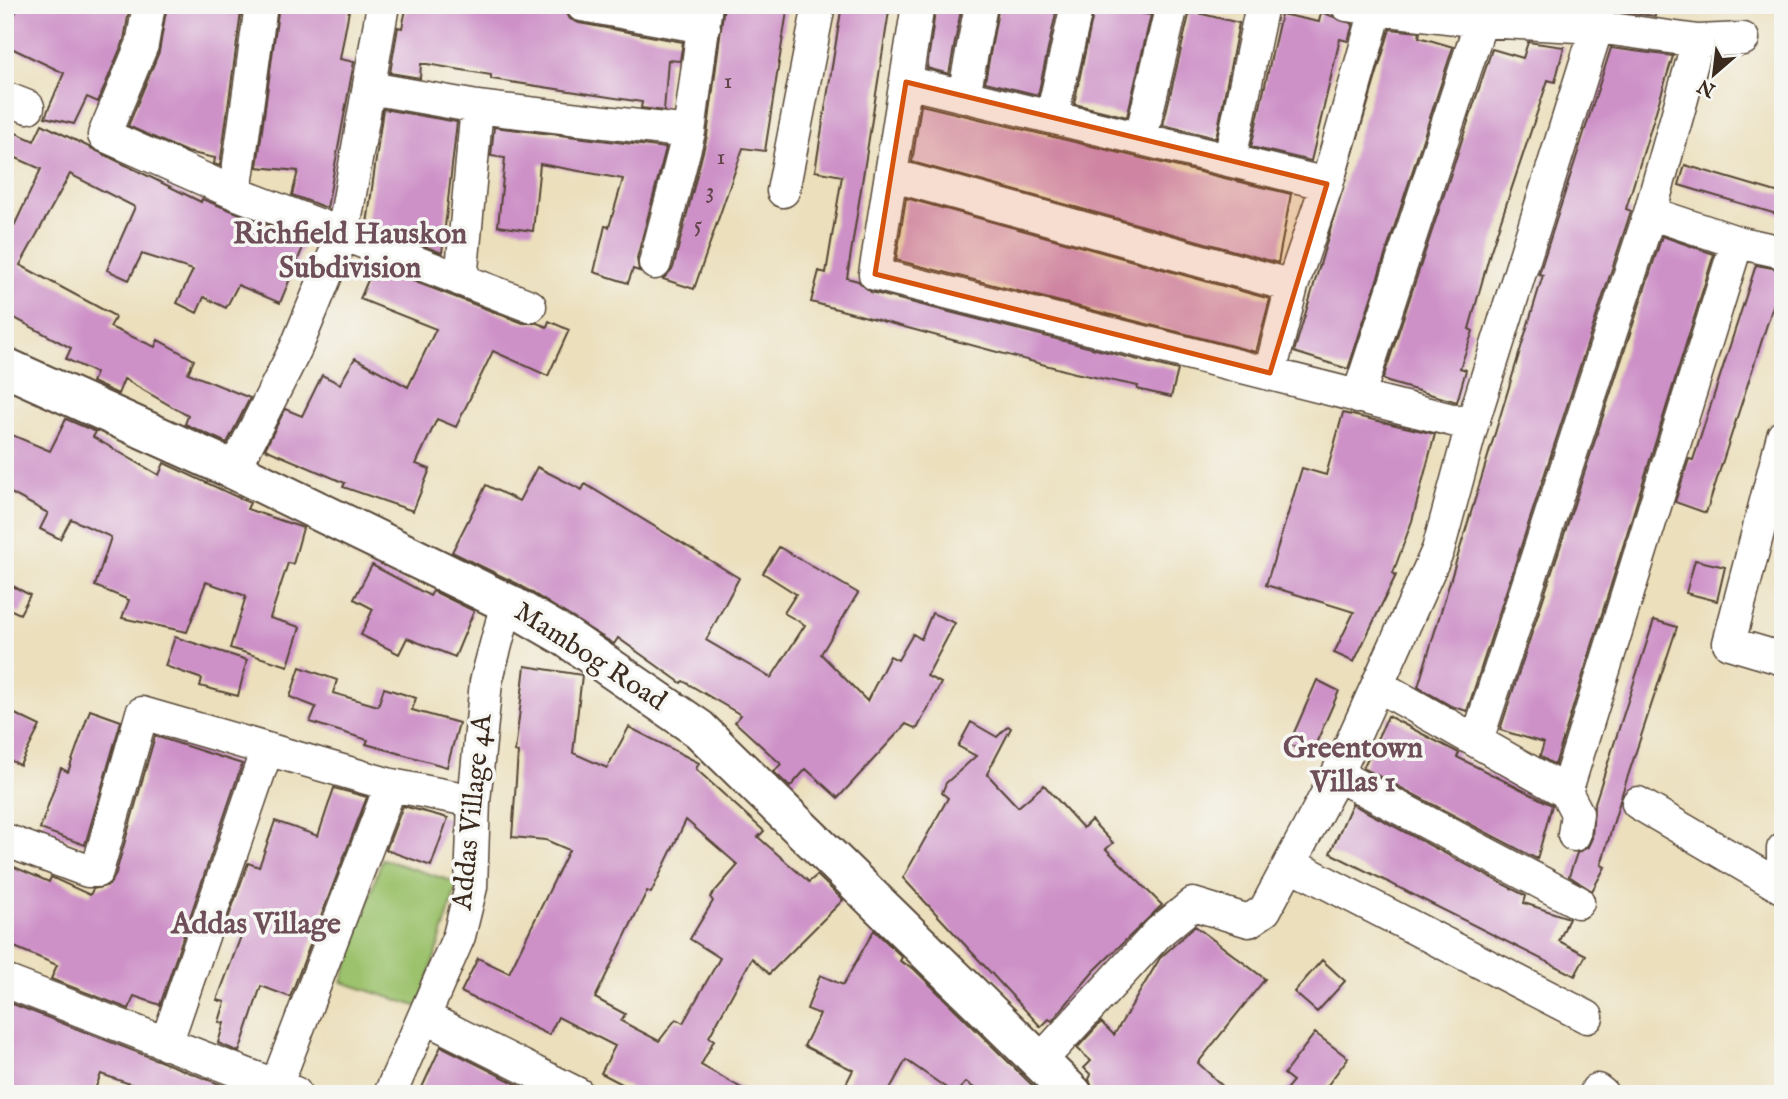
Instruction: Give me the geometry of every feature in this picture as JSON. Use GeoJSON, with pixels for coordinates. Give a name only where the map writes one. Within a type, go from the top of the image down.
{"type":"FeatureCollection","features":[{"type":"Feature","properties":{"kind":"main road","name":"Mambog Road"},"geometry":{"type":"LineString","coordinates":[[5,367],[234,470],[507,603],[564,636],[699,729],[1073,1094]]}},
{"type":"Feature","properties":{"kind":"street"},"geometry":{"type":"LineString","coordinates":[[149,5],[142,45],[104,135],[235,193],[530,306]]}},
{"type":"Feature","properties":{"kind":"street"},"geometry":{"type":"LineString","coordinates":[[235,193],[261,5]]}},
{"type":"Feature","properties":{"kind":"street"},"geometry":{"type":"LineString","coordinates":[[234,470],[296,348],[343,234],[383,5]]}},
{"type":"Feature","properties":{"kind":"street"},"geometry":{"type":"LineString","coordinates":[[582,5],[705,16],[689,132],[655,263]]}},
{"type":"Feature","properties":{"kind":"street"},"geometry":{"type":"LineString","coordinates":[[783,191],[819,5]]}},
{"type":"Feature","properties":{"kind":"street"},"geometry":{"type":"LineString","coordinates":[[918,5],[875,274],[1472,425]]}},
{"type":"Feature","properties":{"kind":"street"},"geometry":{"type":"LineString","coordinates":[[964,95],[981,5]]}},
{"type":"Feature","properties":{"kind":"street"},"geometry":{"type":"LineString","coordinates":[[1052,116],[1077,5]]}},
{"type":"Feature","properties":{"kind":"street"},"geometry":{"type":"LineString","coordinates":[[1141,137],[1172,5]]}},
{"type":"Feature","properties":{"kind":"street"},"geometry":{"type":"LineString","coordinates":[[1230,159],[1262,5]]}},
{"type":"Feature","properties":{"kind":"street"},"geometry":{"type":"LineString","coordinates":[[1270,373],[1292,286],[1327,184],[1362,6],[1481,21],[1598,16],[1698,41],[1743,39]]}},
{"type":"Feature","properties":{"kind":"street"},"geometry":{"type":"LineString","coordinates":[[1041,1060],[1159,932],[1193,904],[1249,921],[1265,910],[1290,864],[1337,775],[1379,686],[1438,550],[1472,425],[1598,16]]}},
{"type":"Feature","properties":{"kind":"street"},"geometry":{"type":"LineString","coordinates":[[1358,397],[1481,21]]}},
{"type":"Feature","properties":{"kind":"street"},"geometry":{"type":"LineString","coordinates":[[1477,740],[1650,213],[1698,41]]}},
{"type":"Feature","properties":{"kind":"street"},"geometry":{"type":"LineString","coordinates":[[906,82],[1327,184]]}},
{"type":"Feature","properties":{"kind":"street"},"geometry":{"type":"LineString","coordinates":[[370,88],[477,107],[689,132]]}},
{"type":"Feature","properties":{"kind":"street"},"geometry":{"type":"LineString","coordinates":[[461,280],[477,107]]}},
{"type":"Feature","properties":{"kind":"street"},"geometry":{"type":"LineString","coordinates":[[891,176],[1292,286]]}},
{"type":"Feature","properties":{"kind":"street"},"geometry":{"type":"LineString","coordinates":[[1650,213],[1737,242],[1782,252]]}},
{"type":"Feature","properties":{"kind":"street"},"geometry":{"type":"LineString","coordinates":[[1566,792],[1737,242]]}},
{"type":"Feature","properties":{"kind":"street"},"geometry":{"type":"LineString","coordinates":[[1783,436],[1729,643],[1783,659]]}},
{"type":"Feature","properties":{"kind":"street","name":"Addas Village 4A"},"geometry":{"type":"LineString","coordinates":[[390,1094],[459,936],[471,887],[474,801],[486,682],[507,603]]}},
{"type":"Feature","properties":{"kind":"street"},"geometry":{"type":"LineString","coordinates":[[1379,686],[1566,792],[1577,813],[1574,835]]}},
{"type":"Feature","properties":{"kind":"street"},"geometry":{"type":"LineString","coordinates":[[5,840],[97,872],[142,713],[391,785],[474,801]]}},
{"type":"Feature","properties":{"kind":"street"},"geometry":{"type":"LineString","coordinates":[[166,1044],[267,749]]}},
{"type":"Feature","properties":{"kind":"street"},"geometry":{"type":"LineString","coordinates":[[1337,775],[1578,902]]}},
{"type":"Feature","properties":{"kind":"street"},"geometry":{"type":"LineString","coordinates":[[5,981],[286,1090],[391,785]]}},
{"type":"Feature","properties":{"kind":"street"},"geometry":{"type":"LineString","coordinates":[[1638,803],[1783,888]]}},
{"type":"Feature","properties":{"kind":"street"},"geometry":{"type":"LineString","coordinates":[[1783,849],[1783,862]]}},
{"type":"Feature","properties":{"kind":"street"},"geometry":{"type":"LineString","coordinates":[[1290,864],[1587,1017]]}},
{"type":"Feature","properties":{"kind":"street"},"geometry":{"type":"LineString","coordinates":[[424,1017],[578,1094]]}},
{"type":"Feature","properties":{"kind":"highlighted area"},"geometry":{"type":"Polygon","coordinates":[[[906,82],[1327,184],[1270,373],[875,274],[906,82]]]}},
{"type":"Feature","properties":{"kind":"green space"},"geometry":{"type":"Polygon","coordinates":[[[382,859],[458,883],[419,1007],[342,982],[382,859]]]}},
{"type":"Feature","properties":{"kind":"building"},"geometry":{"type":"Polygon","coordinates":[[[19,5],[130,5],[124,40],[98,102],[87,97],[74,124],[45,117],[64,73],[5,45],[5,35],[19,5]]]}},
{"type":"Feature","properties":{"kind":"building"},"geometry":{"type":"Polygon","coordinates":[[[167,5],[212,10],[213,5],[242,5],[220,166],[214,164],[215,158],[187,152],[128,126],[159,52],[167,5]]]}},
{"type":"Feature","properties":{"kind":"building"},"geometry":{"type":"Polygon","coordinates":[[[279,5],[350,5],[340,59],[354,62],[327,208],[292,195],[298,171],[257,167],[279,5]]]}},
{"type":"Feature","properties":{"kind":"building"},"geometry":{"type":"Polygon","coordinates":[[[407,5],[547,5],[564,8],[570,19],[579,23],[683,42],[680,61],[668,60],[664,111],[641,108],[642,102],[491,79],[491,75],[427,64],[421,64],[420,78],[390,73],[398,27],[402,28],[407,5]]]}},
{"type":"Feature","properties":{"kind":"building"},"geometry":{"type":"Polygon","coordinates":[[[724,5],[788,5],[765,151],[743,148],[694,289],[663,279],[673,268],[707,136],[724,5]]]}},
{"type":"Feature","properties":{"kind":"building"},"geometry":{"type":"Polygon","coordinates":[[[842,5],[890,5],[847,278],[858,281],[871,292],[1178,370],[1171,397],[1137,389],[1138,386],[1075,373],[811,302],[819,271],[826,273],[842,176],[815,171],[842,5]]]}},
{"type":"Feature","properties":{"kind":"building"},"geometry":{"type":"Polygon","coordinates":[[[936,5],[962,5],[949,74],[927,68],[936,5]]]}},
{"type":"Feature","properties":{"kind":"building"},"geometry":{"type":"Polygon","coordinates":[[[999,5],[1024,5],[1056,13],[1038,95],[985,82],[999,5]]]}},
{"type":"Feature","properties":{"kind":"building"},"geometry":{"type":"Polygon","coordinates":[[[1095,5],[1151,15],[1127,117],[1074,104],[1095,5]]]}},
{"type":"Feature","properties":{"kind":"building"},"geometry":{"type":"Polygon","coordinates":[[[1624,5],[1656,5],[1655,16],[1622,12],[1624,5]]]}},
{"type":"Feature","properties":{"kind":"building"},"geometry":{"type":"Polygon","coordinates":[[[1190,11],[1239,23],[1216,138],[1163,125],[1190,11]]]}},
{"type":"Feature","properties":{"kind":"building"},"geometry":{"type":"Polygon","coordinates":[[[1321,12],[1353,24],[1348,41],[1340,39],[1311,161],[1251,147],[1281,14],[1319,22],[1321,12]]]}},
{"type":"Feature","properties":{"kind":"building"},"geometry":{"type":"Polygon","coordinates":[[[1390,29],[1420,32],[1419,37],[1453,47],[1348,369],[1294,352],[1390,29]]]}},
{"type":"Feature","properties":{"kind":"building"},"geometry":{"type":"Polygon","coordinates":[[[1528,42],[1564,47],[1555,82],[1548,80],[1490,253],[1469,329],[1473,331],[1460,368],[1466,370],[1457,402],[1388,382],[1383,379],[1492,49],[1523,58],[1528,42]]]}},
{"type":"Feature","properties":{"kind":"building"},"geometry":{"type":"Polygon","coordinates":[[[1611,48],[1673,56],[1626,209],[1631,211],[1467,711],[1451,706],[1418,687],[1543,275],[1539,274],[1611,48]]]}},
{"type":"Feature","properties":{"kind":"building"},"geometry":{"type":"Polygon","coordinates":[[[921,105],[1291,194],[1278,263],[912,162],[921,105]]]}},
{"type":"Feature","properties":{"kind":"building"},"geometry":{"type":"Polygon","coordinates":[[[383,109],[457,122],[442,253],[367,224],[383,109]]]}},
{"type":"Feature","properties":{"kind":"building"},"geometry":{"type":"Polygon","coordinates":[[[42,124],[201,202],[202,199],[306,240],[280,303],[238,285],[226,308],[204,297],[197,313],[177,303],[193,270],[142,254],[129,280],[107,270],[135,207],[70,174],[20,265],[113,315],[115,318],[110,327],[155,347],[158,340],[194,360],[188,373],[250,398],[227,443],[185,424],[188,416],[124,379],[118,394],[92,382],[96,373],[66,359],[71,348],[5,313],[5,245],[41,169],[5,153],[5,128],[34,141],[42,124]]]}},
{"type":"Feature","properties":{"kind":"building"},"geometry":{"type":"Polygon","coordinates":[[[494,127],[666,148],[637,258],[639,271],[633,269],[628,283],[594,272],[605,226],[609,227],[623,179],[540,164],[533,231],[498,226],[505,158],[491,156],[494,127]]]}},
{"type":"Feature","properties":{"kind":"building"},"geometry":{"type":"Polygon","coordinates":[[[1685,165],[1783,194],[1783,216],[1679,185],[1685,165]]]}},
{"type":"Feature","properties":{"kind":"building"},"geometry":{"type":"Polygon","coordinates":[[[906,198],[1270,299],[1256,352],[896,260],[906,198]]]}},
{"type":"Feature","properties":{"kind":"building"},"geometry":{"type":"Polygon","coordinates":[[[1662,236],[1714,254],[1555,765],[1540,756],[1544,743],[1500,730],[1662,236]]]}},
{"type":"Feature","properties":{"kind":"building"},"geometry":{"type":"Polygon","coordinates":[[[1756,265],[1783,270],[1783,275],[1706,513],[1675,502],[1689,459],[1693,460],[1756,265]]]}},
{"type":"Feature","properties":{"kind":"building"},"geometry":{"type":"Polygon","coordinates":[[[374,266],[523,323],[537,323],[547,327],[549,321],[569,330],[548,376],[493,351],[456,427],[437,419],[416,464],[430,469],[413,511],[343,487],[345,483],[265,449],[285,409],[302,416],[322,375],[340,384],[355,358],[408,387],[436,329],[360,299],[374,266]]]}},
{"type":"Feature","properties":{"kind":"building"},"geometry":{"type":"Polygon","coordinates":[[[1343,413],[1435,434],[1412,521],[1393,573],[1396,575],[1354,662],[1334,653],[1354,612],[1266,585],[1302,468],[1326,475],[1343,413]]]}},
{"type":"Feature","properties":{"kind":"building"},"geometry":{"type":"Polygon","coordinates":[[[66,419],[96,432],[93,437],[159,475],[164,463],[250,503],[247,509],[303,528],[293,564],[288,563],[270,618],[300,627],[288,666],[230,648],[246,596],[206,582],[187,632],[122,618],[129,600],[95,586],[111,537],[71,519],[60,539],[40,529],[48,513],[5,490],[5,432],[50,451],[66,419]]]}},
{"type":"Feature","properties":{"kind":"building"},"geometry":{"type":"Polygon","coordinates":[[[537,467],[582,490],[585,484],[739,578],[706,640],[771,678],[805,625],[784,613],[796,594],[763,573],[779,547],[858,593],[821,654],[867,701],[890,656],[898,660],[913,634],[921,639],[932,613],[955,623],[927,676],[941,683],[917,729],[906,724],[838,798],[806,769],[790,787],[774,772],[781,764],[735,722],[741,715],[683,681],[681,683],[618,638],[614,644],[518,584],[452,552],[486,485],[519,501],[537,467]]]}},
{"type":"Feature","properties":{"kind":"building"},"geometry":{"type":"Polygon","coordinates":[[[1695,560],[1725,567],[1717,601],[1686,593],[1695,560]]]}},
{"type":"Feature","properties":{"kind":"building"},"geometry":{"type":"Polygon","coordinates":[[[372,565],[430,596],[433,591],[474,611],[455,657],[407,638],[399,654],[361,635],[373,609],[354,599],[372,565]]]}},
{"type":"Feature","properties":{"kind":"building"},"geometry":{"type":"Polygon","coordinates":[[[5,582],[30,595],[20,614],[5,607],[5,582]]]}},
{"type":"Feature","properties":{"kind":"building"},"geometry":{"type":"Polygon","coordinates":[[[1654,620],[1677,627],[1622,794],[1601,865],[1605,867],[1592,891],[1569,876],[1577,853],[1588,847],[1592,838],[1594,806],[1654,620]]]}},
{"type":"Feature","properties":{"kind":"building"},"geometry":{"type":"Polygon","coordinates":[[[175,637],[247,660],[238,696],[200,686],[202,679],[165,666],[175,637]]]}},
{"type":"Feature","properties":{"kind":"building"},"geometry":{"type":"Polygon","coordinates":[[[525,666],[582,675],[573,753],[607,768],[629,727],[699,763],[696,769],[764,831],[758,837],[809,882],[817,875],[843,900],[769,974],[752,958],[709,1037],[714,1040],[701,1065],[752,1094],[641,1094],[601,1073],[615,1046],[558,1017],[549,1035],[461,992],[478,958],[509,973],[569,850],[546,840],[512,837],[518,753],[515,752],[525,666]],[[686,820],[651,893],[647,891],[595,998],[625,1014],[621,1021],[659,1041],[676,1019],[683,1023],[720,958],[690,939],[713,901],[710,897],[738,865],[686,820]]]}},
{"type":"Feature","properties":{"kind":"building"},"geometry":{"type":"Polygon","coordinates":[[[300,667],[337,680],[333,693],[378,706],[384,688],[416,698],[412,710],[459,723],[447,767],[366,744],[368,740],[310,722],[316,707],[290,697],[300,667]]]}},
{"type":"Feature","properties":{"kind":"building"},"geometry":{"type":"Polygon","coordinates":[[[1317,680],[1339,691],[1311,755],[1289,744],[1317,680]]]}},
{"type":"Feature","properties":{"kind":"building"},"geometry":{"type":"Polygon","coordinates":[[[90,710],[121,721],[85,845],[40,829],[61,768],[68,772],[90,710]]]}},
{"type":"Feature","properties":{"kind":"building"},"geometry":{"type":"Polygon","coordinates":[[[15,714],[40,726],[20,765],[5,758],[5,736],[15,714]]]}},
{"type":"Feature","properties":{"kind":"building"},"geometry":{"type":"Polygon","coordinates":[[[1388,716],[1459,753],[1457,757],[1552,805],[1537,859],[1363,768],[1388,716]]]}},
{"type":"Feature","properties":{"kind":"building"},"geometry":{"type":"Polygon","coordinates":[[[971,722],[997,737],[1008,726],[1011,728],[987,774],[1018,807],[1044,785],[1083,828],[1091,820],[1113,843],[1106,849],[1162,905],[1094,971],[1052,1021],[1049,1019],[1041,1027],[903,878],[948,798],[942,793],[946,783],[976,756],[958,746],[971,722]]]}},
{"type":"Feature","properties":{"kind":"building"},"geometry":{"type":"Polygon","coordinates":[[[155,736],[242,764],[160,1005],[134,996],[129,1009],[51,979],[57,965],[5,943],[5,863],[49,882],[51,877],[90,895],[93,889],[109,885],[115,876],[155,736]]]}},
{"type":"Feature","properties":{"kind":"building"},"geometry":{"type":"Polygon","coordinates":[[[334,788],[367,797],[290,997],[261,986],[239,1052],[218,1043],[224,1023],[219,1022],[225,1002],[217,1000],[241,936],[224,930],[248,863],[259,867],[275,821],[318,836],[334,788]]]}},
{"type":"Feature","properties":{"kind":"building"},"geometry":{"type":"Polygon","coordinates":[[[1352,804],[1526,896],[1524,903],[1569,918],[1559,941],[1586,955],[1575,976],[1330,853],[1352,804]]]}},
{"type":"Feature","properties":{"kind":"building"},"geometry":{"type":"Polygon","coordinates":[[[403,806],[448,818],[431,866],[386,850],[403,806]]]}},
{"type":"Feature","properties":{"kind":"building"},"geometry":{"type":"Polygon","coordinates":[[[1195,926],[1265,979],[1198,1063],[1231,1094],[1094,1094],[1089,1079],[1091,1075],[1084,1068],[1091,1061],[1077,1048],[1101,1022],[1114,1035],[1160,958],[1195,926]]]}},
{"type":"Feature","properties":{"kind":"building"},"geometry":{"type":"Polygon","coordinates":[[[874,930],[902,957],[900,961],[913,968],[1041,1094],[982,1094],[966,1082],[955,1094],[906,1060],[887,1094],[841,1094],[853,1070],[804,1046],[820,1014],[807,1009],[820,975],[843,985],[874,930]]]}},
{"type":"Feature","properties":{"kind":"building"},"geometry":{"type":"Polygon","coordinates":[[[1322,960],[1345,981],[1317,1012],[1294,992],[1322,960]]]}},
{"type":"Feature","properties":{"kind":"building"},"geometry":{"type":"Polygon","coordinates":[[[5,1001],[227,1087],[225,1094],[159,1094],[101,1074],[93,1094],[5,1094],[5,1001]]]}},
{"type":"Feature","properties":{"kind":"building"},"geometry":{"type":"Polygon","coordinates":[[[1315,1033],[1348,1058],[1321,1094],[1282,1094],[1293,1081],[1284,1074],[1315,1033]]]}},
{"type":"Feature","properties":{"kind":"building"},"geometry":{"type":"Polygon","coordinates":[[[441,1046],[536,1094],[419,1094],[441,1046]]]}},
{"type":"Feature","properties":{"kind":"district","name":"Richfield Hauskon Subdivision"},"geometry":{"type":"Point","coordinates":[350,252]}},
{"type":"Feature","properties":{"kind":"district","name":"Greentown Villas 1"},"geometry":{"type":"Point","coordinates":[1353,766]}},
{"type":"Feature","properties":{"kind":"district","name":"Addas Village"},"geometry":{"type":"Point","coordinates":[256,925]}}]}
